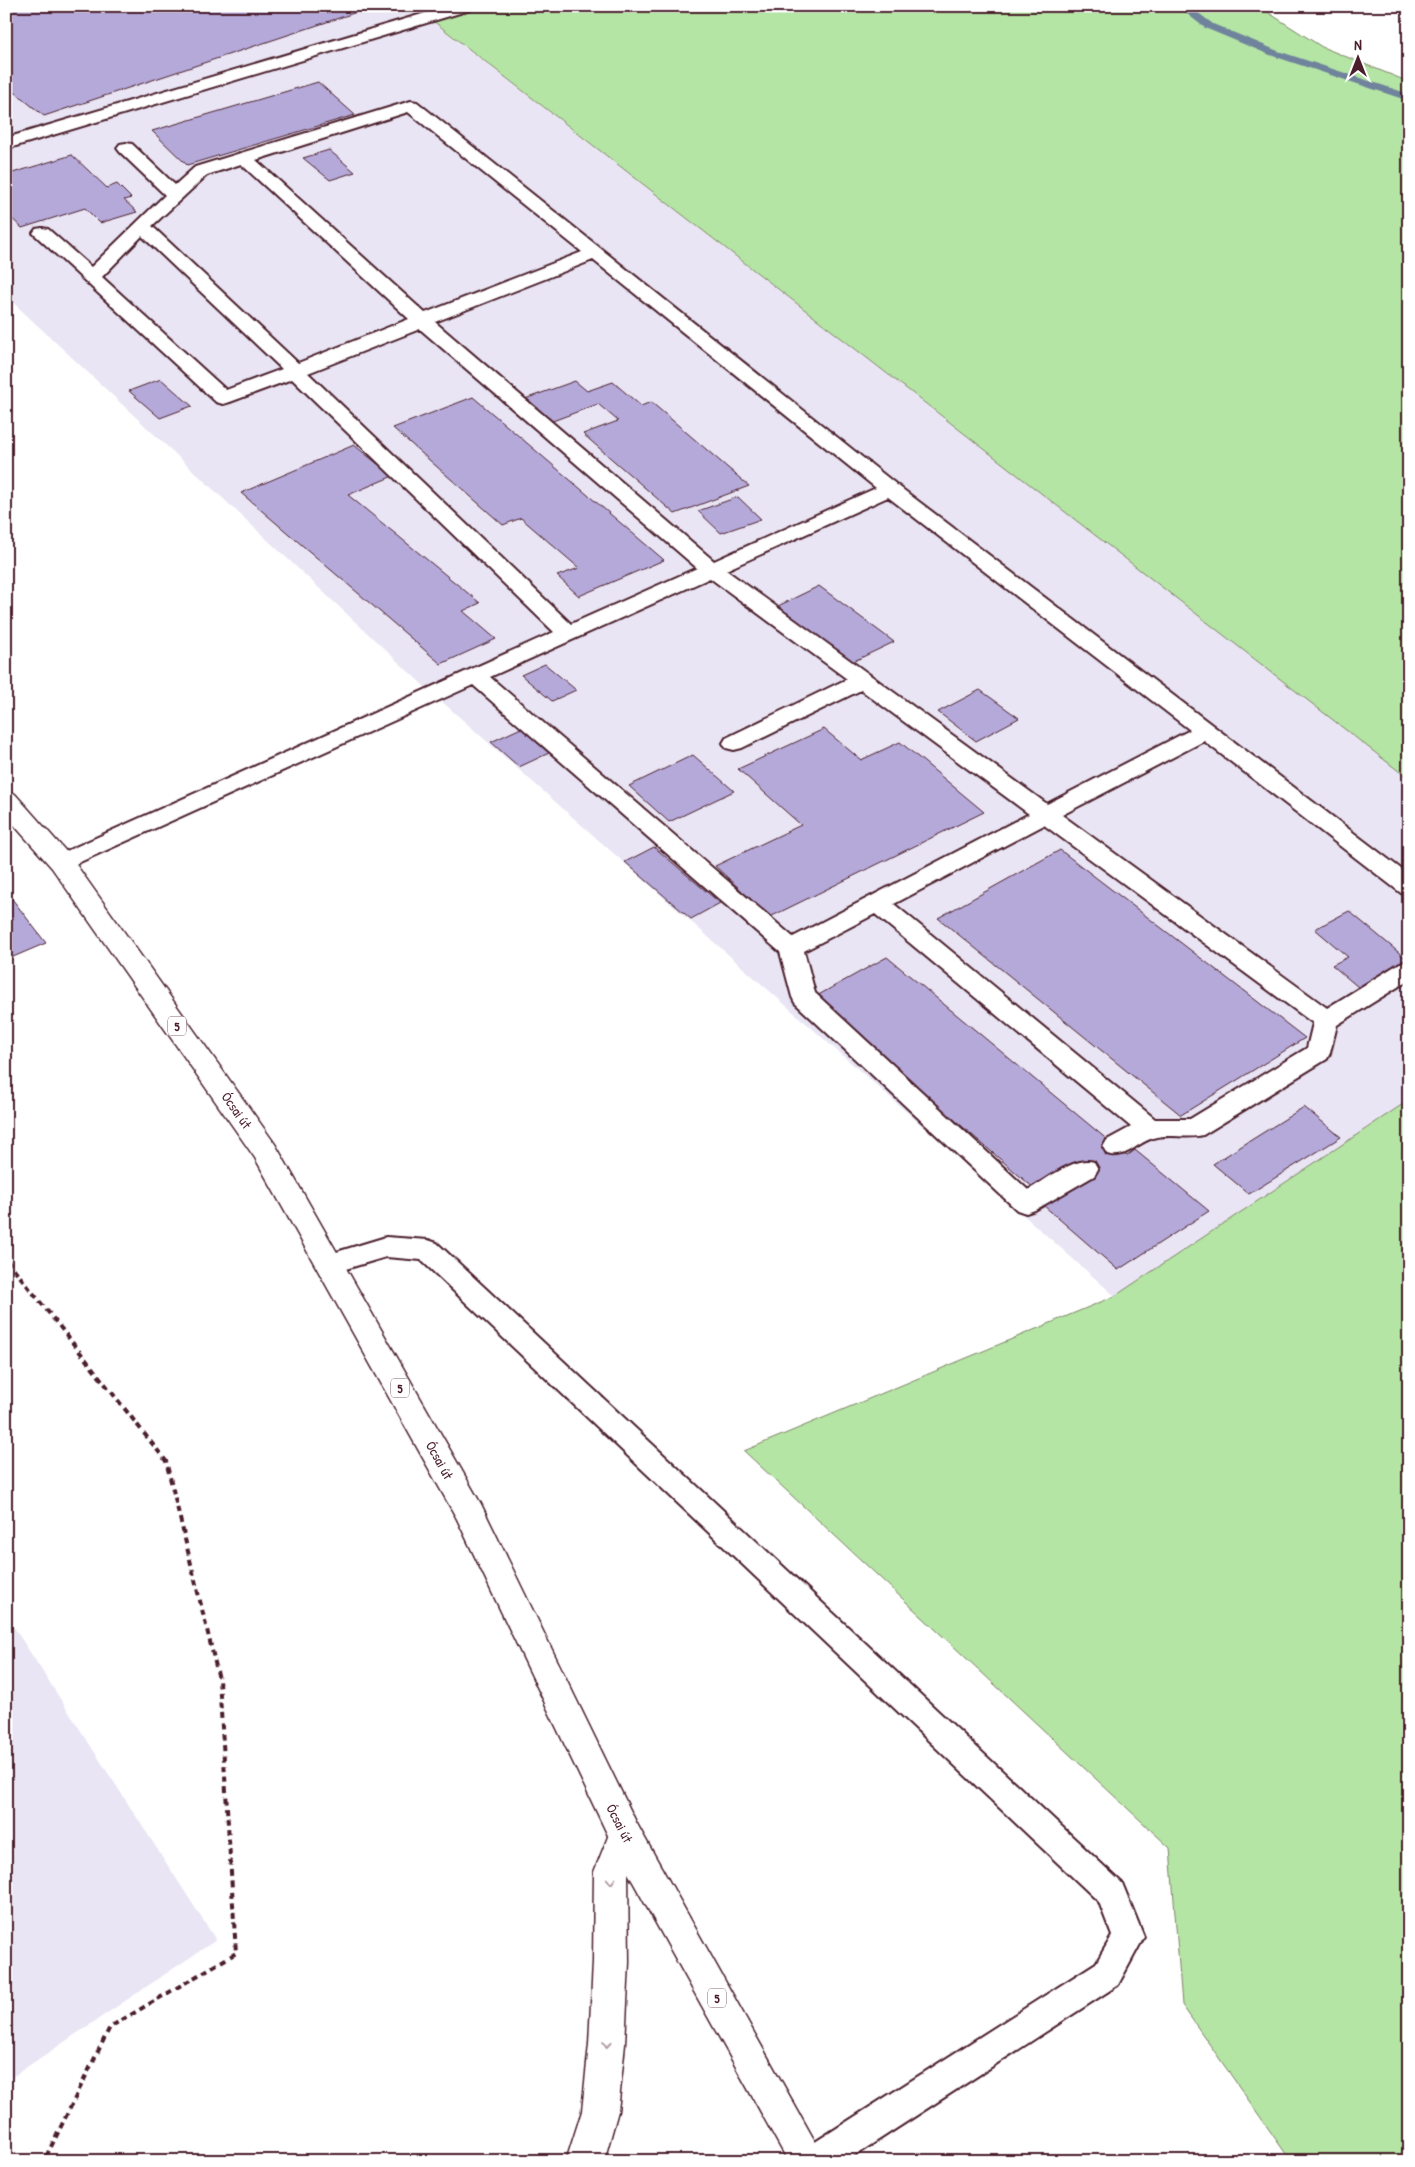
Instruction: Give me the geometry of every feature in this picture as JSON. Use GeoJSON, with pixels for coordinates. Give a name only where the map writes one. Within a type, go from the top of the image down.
{"type":"FeatureCollection","features":[{"type":"Feature","properties":{"kind":"main road","name":"Ócsai út"},"geometry":{"type":"LineString","coordinates":[[6,800],[61,862],[265,1151],[470,1513],[625,1835],[808,2161]]}},
{"type":"Feature","properties":{"kind":"main road"},"geometry":{"type":"LineString","coordinates":[[585,2161],[600,2111],[607,2044],[611,1962],[611,1872],[625,1835]]}},
{"type":"Feature","properties":{"kind":"lane"},"geometry":{"type":"LineString","coordinates":[[6,144],[467,6]]}},
{"type":"Feature","properties":{"kind":"lane"},"geometry":{"type":"LineString","coordinates":[[91,277],[201,171],[411,106],[890,489],[1409,887]]}},
{"type":"Feature","properties":{"kind":"lane"},"geometry":{"type":"LineString","coordinates":[[126,148],[175,195]]}},
{"type":"Feature","properties":{"kind":"lane"},"geometry":{"type":"LineString","coordinates":[[244,158],[422,321],[711,569],[1326,1020]]}},
{"type":"Feature","properties":{"kind":"lane"},"geometry":{"type":"LineString","coordinates":[[142,226],[568,633]]}},
{"type":"Feature","properties":{"kind":"lane"},"geometry":{"type":"LineString","coordinates":[[42,233],[223,398],[595,253]]}},
{"type":"Feature","properties":{"kind":"lane"},"geometry":{"type":"LineString","coordinates":[[61,862],[890,489]]}},
{"type":"Feature","properties":{"kind":"lane"},"geometry":{"type":"LineString","coordinates":[[476,676],[791,948],[804,997],[1026,1203],[1084,1169]]}},
{"type":"Feature","properties":{"kind":"lane"},"geometry":{"type":"LineString","coordinates":[[734,743],[863,680]]}},
{"type":"Feature","properties":{"kind":"lane"},"geometry":{"type":"LineString","coordinates":[[791,948],[1205,731]]}},
{"type":"Feature","properties":{"kind":"lane"},"geometry":{"type":"LineString","coordinates":[[877,903],[1149,1128]]}},
{"type":"Feature","properties":{"kind":"lane"},"geometry":{"type":"LineString","coordinates":[[1116,1147],[1149,1128],[1194,1128],[1318,1053],[1326,1020],[1409,969]]}},
{"type":"Feature","properties":{"kind":"lane"},"geometry":{"type":"LineString","coordinates":[[329,1264],[386,1247],[428,1250],[1111,1892],[1128,1937],[1107,1974],[816,2161]]}},
{"type":"Feature","properties":{"kind":"path"},"geometry":{"type":"LineString","coordinates":[[6,1259],[166,1461],[219,1679],[236,1953],[110,2027],[44,2161]]}},
{"type":"Feature","properties":{"kind":"shaded area"},"geometry":{"type":"Polygon","coordinates":[[[6,6],[486,6],[433,22],[1409,779],[1409,1100],[1115,1296],[423,685],[6,296],[6,6]]]}},
{"type":"Feature","properties":{"kind":"shaded area"},"geometry":{"type":"Polygon","coordinates":[[[6,1615],[216,1940],[6,2081],[6,1615]]]}},
{"type":"Feature","properties":{"kind":"green space"},"geometry":{"type":"Polygon","coordinates":[[[486,6],[1258,6],[1322,47],[1409,82],[1409,779],[433,21],[486,6]]]}},
{"type":"Feature","properties":{"kind":"green space"},"geometry":{"type":"Polygon","coordinates":[[[1409,1100],[1409,2161],[1291,2161],[1182,2005],[1170,1848],[744,1451],[1115,1296],[1409,1100]]]}},
{"type":"Feature","properties":{"kind":"building"},"geometry":{"type":"Polygon","coordinates":[[[6,6],[375,6],[44,116],[6,85],[6,6]]]}},
{"type":"Feature","properties":{"kind":"building"},"geometry":{"type":"Polygon","coordinates":[[[318,82],[355,115],[187,165],[152,131],[318,82]]]}},
{"type":"Feature","properties":{"kind":"building"},"geometry":{"type":"Polygon","coordinates":[[[329,150],[355,172],[330,180],[303,158],[329,150]]]}},
{"type":"Feature","properties":{"kind":"building"},"geometry":{"type":"Polygon","coordinates":[[[72,155],[107,188],[117,184],[131,198],[124,200],[137,212],[100,223],[85,208],[22,228],[6,213],[6,175],[72,155]]]}},
{"type":"Feature","properties":{"kind":"building"},"geometry":{"type":"Polygon","coordinates":[[[161,379],[192,406],[160,418],[129,391],[161,379]]]}},
{"type":"Feature","properties":{"kind":"building"},"geometry":{"type":"Polygon","coordinates":[[[575,381],[587,391],[613,382],[641,406],[651,402],[749,486],[675,514],[583,434],[618,421],[598,404],[550,422],[525,399],[575,381]]]}},
{"type":"Feature","properties":{"kind":"building"},"geometry":{"type":"Polygon","coordinates":[[[473,397],[664,560],[579,596],[557,576],[579,568],[521,518],[503,525],[393,428],[473,397]]]}},
{"type":"Feature","properties":{"kind":"building"},"geometry":{"type":"Polygon","coordinates":[[[354,445],[393,476],[348,495],[480,603],[463,611],[496,639],[441,664],[241,493],[354,445]]]}},
{"type":"Feature","properties":{"kind":"building"},"geometry":{"type":"Polygon","coordinates":[[[738,497],[761,519],[721,533],[698,511],[738,497]]]}},
{"type":"Feature","properties":{"kind":"building"},"geometry":{"type":"Polygon","coordinates":[[[819,586],[894,642],[852,662],[778,606],[819,586]]]}},
{"type":"Feature","properties":{"kind":"building"},"geometry":{"type":"Polygon","coordinates":[[[545,664],[576,690],[552,701],[521,675],[545,664]]]}},
{"type":"Feature","properties":{"kind":"building"},"geometry":{"type":"Polygon","coordinates":[[[980,690],[1019,718],[976,741],[938,712],[980,690]]]}},
{"type":"Feature","properties":{"kind":"building"},"geometry":{"type":"Polygon","coordinates":[[[521,728],[549,753],[519,767],[491,742],[521,728]]]}},
{"type":"Feature","properties":{"kind":"building"},"geometry":{"type":"Polygon","coordinates":[[[824,729],[861,760],[900,742],[984,812],[770,917],[715,866],[801,825],[738,769],[824,729]]]}},
{"type":"Feature","properties":{"kind":"building"},"geometry":{"type":"Polygon","coordinates":[[[693,755],[734,791],[669,822],[629,786],[693,755]]]}},
{"type":"Feature","properties":{"kind":"building"},"geometry":{"type":"Polygon","coordinates":[[[654,847],[720,903],[691,919],[625,862],[654,847]]]}},
{"type":"Feature","properties":{"kind":"building"},"geometry":{"type":"Polygon","coordinates":[[[1060,850],[1305,1038],[1181,1115],[938,918],[1060,850]]]}},
{"type":"Feature","properties":{"kind":"building"},"geometry":{"type":"Polygon","coordinates":[[[6,891],[46,943],[6,960],[6,891]]]}},
{"type":"Feature","properties":{"kind":"building"},"geometry":{"type":"Polygon","coordinates":[[[1349,911],[1409,961],[1358,987],[1332,965],[1348,957],[1315,929],[1349,911]]]}},
{"type":"Feature","properties":{"kind":"building"},"geometry":{"type":"Polygon","coordinates":[[[887,957],[1127,1156],[1135,1150],[1209,1211],[1118,1270],[1043,1205],[1036,1190],[813,998],[887,957]]]}},
{"type":"Feature","properties":{"kind":"building"},"geometry":{"type":"Polygon","coordinates":[[[1304,1107],[1341,1137],[1249,1194],[1213,1164],[1304,1107]]]}},
{"type":"Feature","properties":{"kind":"waterway"},"geometry":{"type":"LineString","coordinates":[[1182,6],[1209,26],[1274,53],[1409,98]]}}]}
